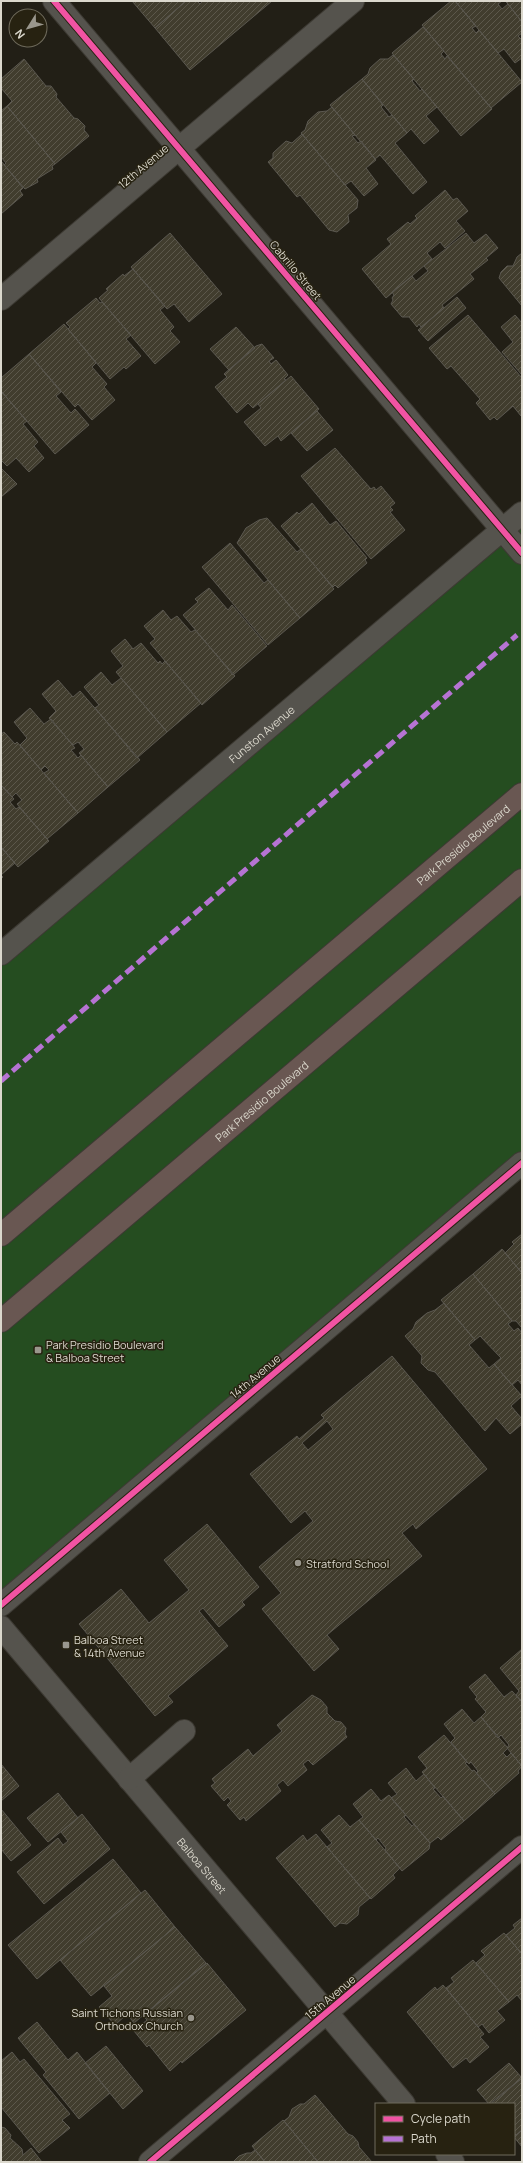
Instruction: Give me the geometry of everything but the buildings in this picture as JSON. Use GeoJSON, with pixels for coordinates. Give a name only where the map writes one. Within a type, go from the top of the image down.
{"type":"FeatureCollection","features":[{"type":"Feature","properties":{"kind":"highway","name":"Park Presidio Boulevard"},"geometry":{"type":"LineString","coordinates":[[1,1235],[522,794]]}},
{"type":"Feature","properties":{"kind":"highway","name":"Park Presidio Boulevard"},"geometry":{"type":"LineString","coordinates":[[1,1321],[522,880]]}},
{"type":"Feature","properties":{"kind":"street","name":"Cabrillo Street"},"geometry":{"type":"LineString","coordinates":[[54,1],[522,553]]}},
{"type":"Feature","properties":{"kind":"street","name":"12th Avenue"},"geometry":{"type":"LineString","coordinates":[[1,299],[352,1]]}},
{"type":"Feature","properties":{"kind":"street","name":"Funston Avenue"},"geometry":{"type":"LineString","coordinates":[[1,954],[522,513]]}},
{"type":"Feature","properties":{"kind":"street","name":"14th Avenue"},"geometry":{"type":"LineString","coordinates":[[1,1605],[522,1163]]}},
{"type":"Feature","properties":{"kind":"street","name":"Balboa Street"},"geometry":{"type":"LineString","coordinates":[[1,1628],[403,2103]]}},
{"type":"Feature","properties":{"kind":"street"},"geometry":{"type":"LineString","coordinates":[[129,1779],[184,1731]]}},
{"type":"Feature","properties":{"kind":"street","name":"15th Avenue"},"geometry":{"type":"LineString","coordinates":[[150,2162],[522,1847]]}},
{"type":"Feature","properties":{"kind":"green space"},"geometry":{"type":"Polygon","coordinates":[[[522,513],[522,1163],[1,1605],[1,954],[522,513]]]}},
{"type":"Feature","properties":{"kind":"marked path"},"geometry":{"type":"LineString","coordinates":[[1,1081],[517,635]]}},
{"type":"Feature","properties":{"kind":"cycle path"},"geometry":{"type":"LineString","coordinates":[[54,1],[522,553]]}},
{"type":"Feature","properties":{"kind":"cycle path"},"geometry":{"type":"LineString","coordinates":[[1,1605],[522,1163]]}},
{"type":"Feature","properties":{"kind":"cycle path"},"geometry":{"type":"LineString","coordinates":[[150,2162],[522,1847]]}},
{"type":"Feature","properties":{"kind":"place","name":"Park Presidio Boulevard & Balboa Street"},"geometry":{"type":"Point","coordinates":[38,1350]}},
{"type":"Feature","properties":{"kind":"place","name":"Stratford School"},"geometry":{"type":"Point","coordinates":[298,1563]}},
{"type":"Feature","properties":{"kind":"place","name":"Balboa Street & 14th Avenue"},"geometry":{"type":"Point","coordinates":[66,1645]}},
{"type":"Feature","properties":{"kind":"place","name":"Saint Tichons Russian Orthodox Church"},"geometry":{"type":"Point","coordinates":[191,2018]}}]}
